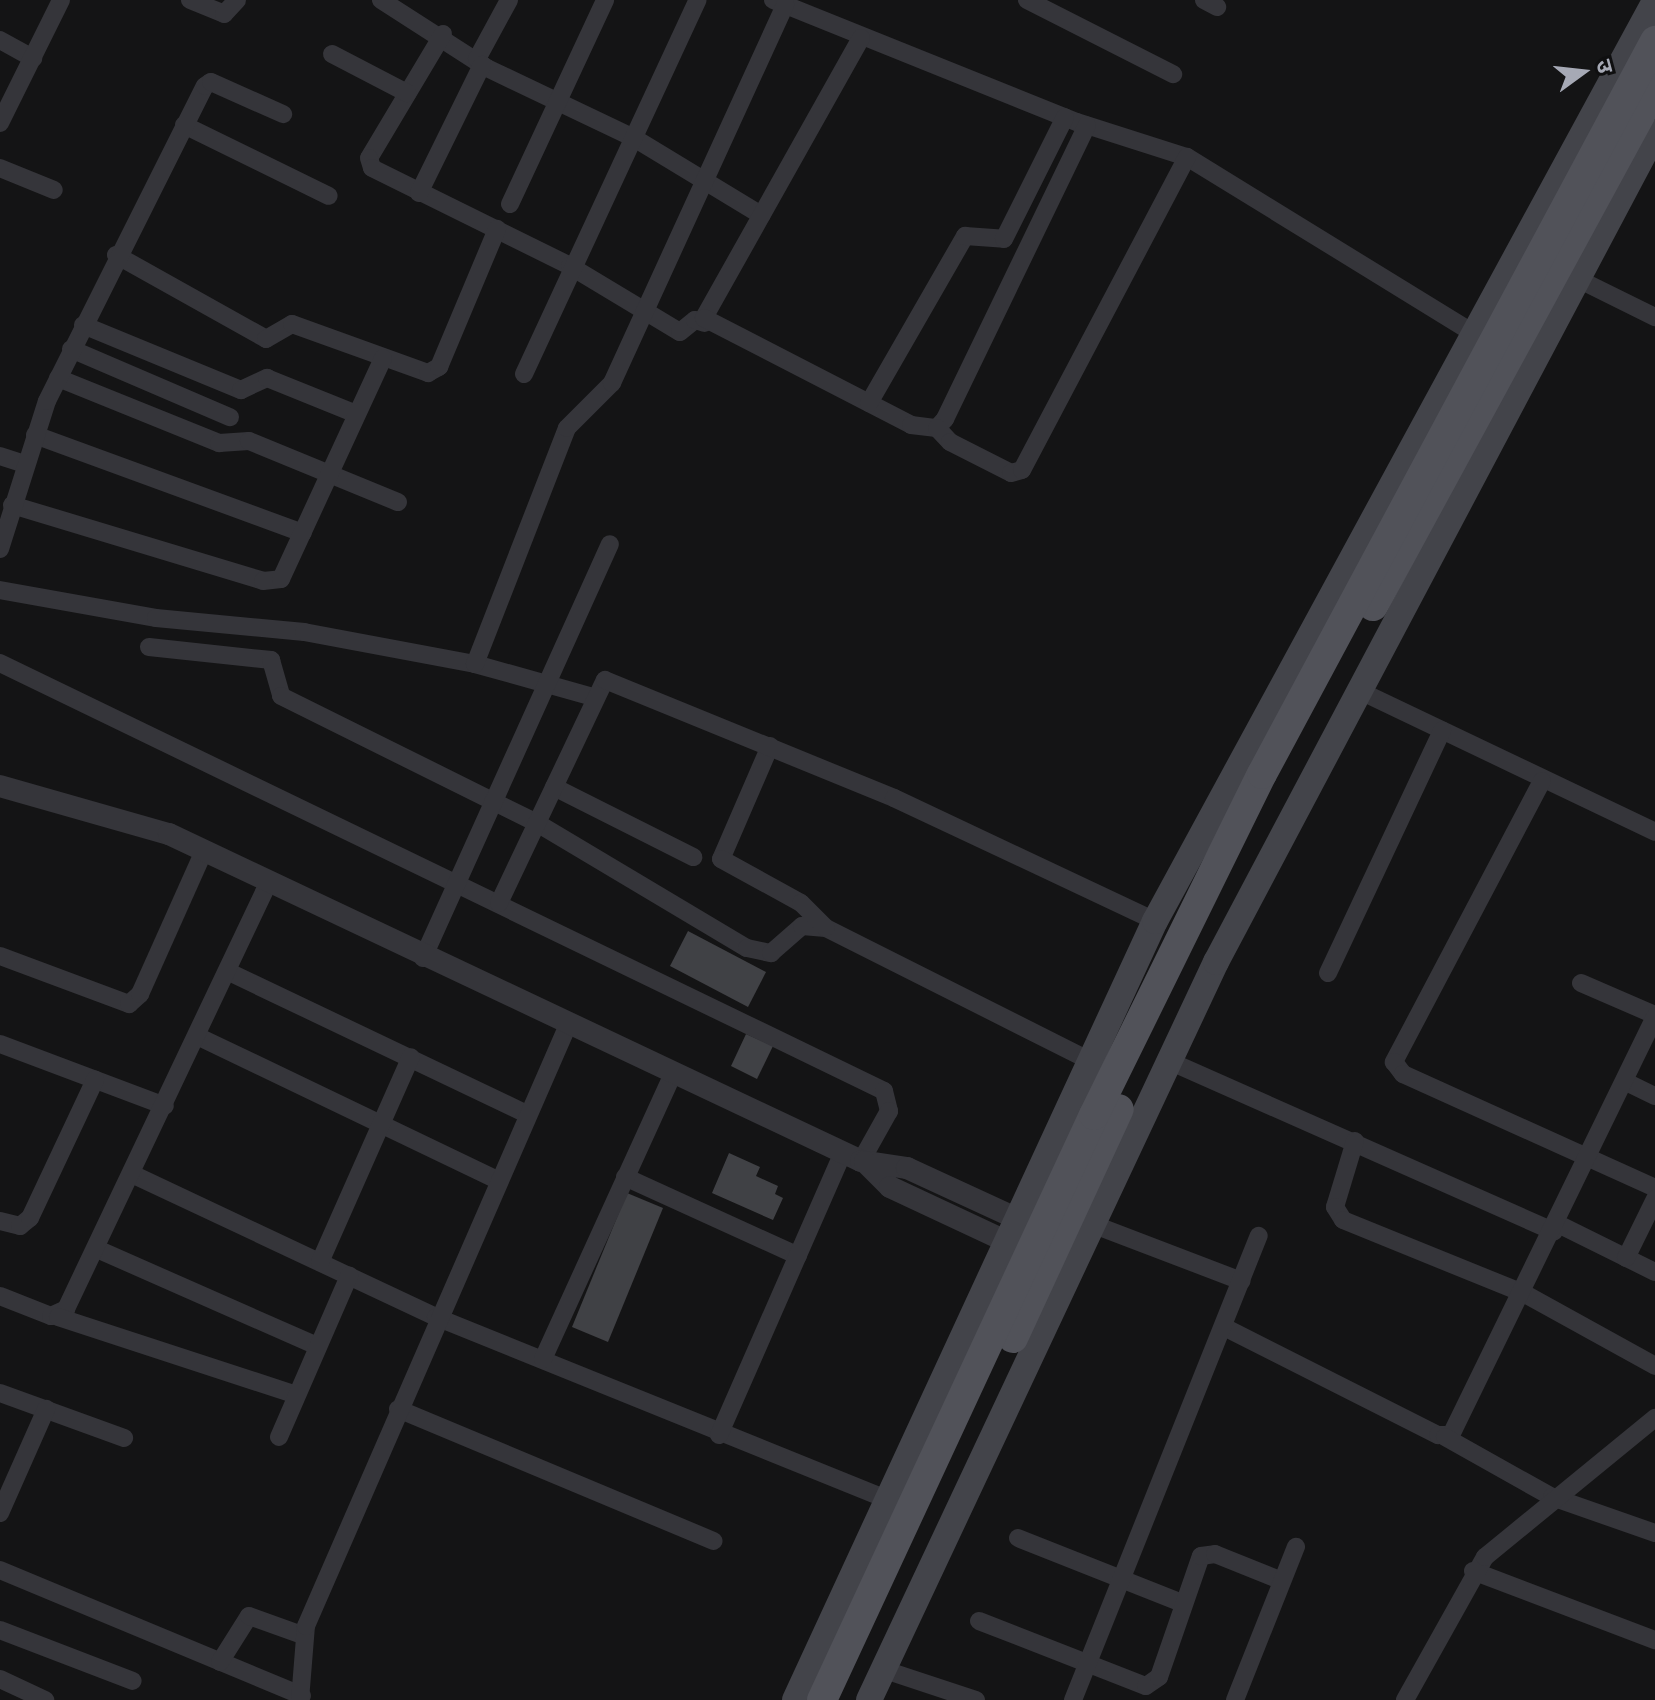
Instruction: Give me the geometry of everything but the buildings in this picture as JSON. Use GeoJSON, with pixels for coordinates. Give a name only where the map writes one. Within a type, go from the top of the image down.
{"type":"FeatureCollection","features":[{"type":"Feature","properties":{"kind":"main road"},"geometry":{"type":"LineString","coordinates":[[869,1700],[1050,1243],[1091,1061],[1155,921],[1471,332],[1655,1]]}},
{"type":"Feature","properties":{"kind":"main road"},"geometry":{"type":"LineString","coordinates":[[845,1700],[1262,774],[1655,41]]}},
{"type":"Feature","properties":{"kind":"main road"},"geometry":{"type":"LineString","coordinates":[[822,1700],[1281,778],[1655,88]]}},
{"type":"Feature","properties":{"kind":"main road"},"geometry":{"type":"LineString","coordinates":[[795,1700],[888,1500],[1169,1061],[1360,691],[1655,133]]}},
{"type":"Feature","properties":{"kind":"street"},"geometry":{"type":"LineString","coordinates":[[0,123],[61,0]]}},
{"type":"Feature","properties":{"kind":"street"},"geometry":{"type":"LineString","coordinates":[[190,0],[224,14],[237,0]]}},
{"type":"Feature","properties":{"kind":"street"},"geometry":{"type":"LineString","coordinates":[[381,0],[443,34],[479,62],[559,98],[634,138],[702,183],[761,215]]}},
{"type":"Feature","properties":{"kind":"street"},"geometry":{"type":"LineString","coordinates":[[419,193],[509,0]]}},
{"type":"Feature","properties":{"kind":"street"},"geometry":{"type":"LineString","coordinates":[[510,204],[605,0]]}},
{"type":"Feature","properties":{"kind":"street"},"geometry":{"type":"LineString","coordinates":[[524,374],[570,266],[698,0]]}},
{"type":"Feature","properties":{"kind":"street"},"geometry":{"type":"LineString","coordinates":[[1027,0],[1173,74]]}},
{"type":"Feature","properties":{"kind":"street"},"geometry":{"type":"LineString","coordinates":[[475,664],[567,428],[607,393],[779,3],[861,38],[965,72],[1065,117],[1187,157],[1471,332]]}},
{"type":"Feature","properties":{"kind":"street"},"geometry":{"type":"LineString","coordinates":[[443,34],[368,163],[419,193],[570,266],[684,333],[695,320],[705,323],[911,425],[937,428],[950,442],[1011,473],[1022,470],[1187,157]]}},
{"type":"Feature","properties":{"kind":"street"},"geometry":{"type":"LineString","coordinates":[[705,323],[761,215],[861,38]]}},
{"type":"Feature","properties":{"kind":"street"},"geometry":{"type":"LineString","coordinates":[[0,40],[33,58]]}},
{"type":"Feature","properties":{"kind":"street"},"geometry":{"type":"LineString","coordinates":[[332,54],[407,93]]}},
{"type":"Feature","properties":{"kind":"street"},"geometry":{"type":"LineString","coordinates":[[0,549],[35,435],[71,349],[184,125],[211,82],[283,114]]}},
{"type":"Feature","properties":{"kind":"street"},"geometry":{"type":"LineString","coordinates":[[869,403],[965,236],[1004,239],[1065,117]]}},
{"type":"Feature","properties":{"kind":"street"},"geometry":{"type":"LineString","coordinates":[[184,125],[329,196]]}},
{"type":"Feature","properties":{"kind":"street"},"geometry":{"type":"LineString","coordinates":[[937,428],[1087,125]]}},
{"type":"Feature","properties":{"kind":"street"},"geometry":{"type":"LineString","coordinates":[[0,168],[54,190]]}},
{"type":"Feature","properties":{"kind":"street"},"geometry":{"type":"LineString","coordinates":[[116,255],[266,339],[292,324],[428,373],[439,367],[497,229]]}},
{"type":"Feature","properties":{"kind":"street"},"geometry":{"type":"LineString","coordinates":[[1578,279],[1655,317]]}},
{"type":"Feature","properties":{"kind":"street"},"geometry":{"type":"LineString","coordinates":[[83,325],[241,390],[267,378],[356,414]]}},
{"type":"Feature","properties":{"kind":"street"},"geometry":{"type":"LineString","coordinates":[[71,349],[230,417]]}},
{"type":"Feature","properties":{"kind":"street"},"geometry":{"type":"LineString","coordinates":[[12,505],[263,581],[286,573],[327,476],[383,358]]}},
{"type":"Feature","properties":{"kind":"street"},"geometry":{"type":"LineString","coordinates":[[58,378],[219,443],[249,441],[327,476],[398,502]]}},
{"type":"Feature","properties":{"kind":"street"},"geometry":{"type":"LineString","coordinates":[[35,435],[303,533]]}},
{"type":"Feature","properties":{"kind":"street"},"geometry":{"type":"LineString","coordinates":[[0,456],[25,464]]}},
{"type":"Feature","properties":{"kind":"street"},"geometry":{"type":"LineString","coordinates":[[423,958],[460,882],[545,683],[610,544]]}},
{"type":"Feature","properties":{"kind":"street"},"geometry":{"type":"LineString","coordinates":[[0,590],[156,618],[281,629],[475,664],[593,697]]}},
{"type":"Feature","properties":{"kind":"street"},"geometry":{"type":"LineString","coordinates":[[281,629],[271,660],[281,696],[537,823],[762,955],[802,926],[826,928]]}},
{"type":"Feature","properties":{"kind":"street"},"geometry":{"type":"LineString","coordinates":[[149,647],[271,660]]}},
{"type":"Feature","properties":{"kind":"street"},"geometry":{"type":"LineString","coordinates":[[0,663],[460,882],[884,1091],[889,1111],[856,1159],[798,1256],[719,1435]]}},
{"type":"Feature","properties":{"kind":"street"},"geometry":{"type":"LineString","coordinates":[[499,903],[599,685],[614,681],[770,746],[1155,921]]}},
{"type":"Feature","properties":{"kind":"street"},"geometry":{"type":"LineString","coordinates":[[1360,691],[1542,781],[1655,832]]}},
{"type":"Feature","properties":{"kind":"street"},"geometry":{"type":"LineString","coordinates":[[1328,973],[1442,731]]}},
{"type":"Feature","properties":{"kind":"street"},"geometry":{"type":"LineString","coordinates":[[770,746],[721,859],[801,903],[826,928],[1091,1061]]}},
{"type":"Feature","properties":{"kind":"street"},"geometry":{"type":"LineString","coordinates":[[1542,781],[1394,1062],[1403,1074],[1592,1156],[1655,1188]]}},
{"type":"Feature","properties":{"kind":"street"},"geometry":{"type":"LineString","coordinates":[[0,786],[129,818],[204,851],[423,958],[856,1159],[899,1192],[1050,1243],[1241,1281]]}},
{"type":"Feature","properties":{"kind":"street"},"geometry":{"type":"LineString","coordinates":[[554,787],[693,857]]}},
{"type":"Feature","properties":{"kind":"street"},"geometry":{"type":"LineString","coordinates":[[0,956],[129,1004],[140,994],[204,851]]}},
{"type":"Feature","properties":{"kind":"street"},"geometry":{"type":"LineString","coordinates":[[58,1317],[134,1175],[269,882]]}},
{"type":"Feature","properties":{"kind":"street"},"geometry":{"type":"LineString","coordinates":[[229,972],[527,1114]]}},
{"type":"Feature","properties":{"kind":"street"},"geometry":{"type":"LineString","coordinates":[[1445,1437],[1455,1432],[1592,1156],[1655,1015],[1581,983]]}},
{"type":"Feature","properties":{"kind":"street"},"geometry":{"type":"LineString","coordinates":[[0,1570],[301,1698],[302,1635],[436,1317],[568,1025]]}},
{"type":"Feature","properties":{"kind":"street"},"geometry":{"type":"LineString","coordinates":[[199,1037],[497,1180]]}},
{"type":"Feature","properties":{"kind":"street"},"geometry":{"type":"LineString","coordinates":[[0,1044],[165,1106]]}},
{"type":"Feature","properties":{"kind":"street"},"geometry":{"type":"LineString","coordinates":[[320,1262],[411,1057]]}},
{"type":"Feature","properties":{"kind":"street"},"geometry":{"type":"LineString","coordinates":[[1169,1061],[1655,1272]]}},
{"type":"Feature","properties":{"kind":"street"},"geometry":{"type":"LineString","coordinates":[[543,1359],[673,1074]]}},
{"type":"Feature","properties":{"kind":"street"},"geometry":{"type":"LineString","coordinates":[[0,1221],[20,1226],[30,1218],[95,1080]]}},
{"type":"Feature","properties":{"kind":"street"},"geometry":{"type":"LineString","coordinates":[[1626,1082],[1655,1096]]}},
{"type":"Feature","properties":{"kind":"street"},"geometry":{"type":"LineString","coordinates":[[1355,1141],[1336,1214],[1523,1293],[1655,1366]]}},
{"type":"Feature","properties":{"kind":"street"},"geometry":{"type":"LineString","coordinates":[[134,1175],[436,1317],[543,1359],[719,1435],[888,1500]]}},
{"type":"Feature","properties":{"kind":"street"},"geometry":{"type":"LineString","coordinates":[[625,1177],[798,1256]]}},
{"type":"Feature","properties":{"kind":"street"},"geometry":{"type":"LineString","coordinates":[[1626,1258],[1655,1199]]}},
{"type":"Feature","properties":{"kind":"street"},"geometry":{"type":"LineString","coordinates":[[1073,1700],[1092,1663],[1259,1236]]}},
{"type":"Feature","properties":{"kind":"street"},"geometry":{"type":"LineString","coordinates":[[97,1249],[317,1346]]}},
{"type":"Feature","properties":{"kind":"street"},"geometry":{"type":"LineString","coordinates":[[279,1437],[349,1276]]}},
{"type":"Feature","properties":{"kind":"street"},"geometry":{"type":"LineString","coordinates":[[0,1296],[297,1395]]}},
{"type":"Feature","properties":{"kind":"street"},"geometry":{"type":"LineString","coordinates":[[1224,1327],[1445,1437],[1552,1497],[1655,1533]]}},
{"type":"Feature","properties":{"kind":"street"},"geometry":{"type":"LineString","coordinates":[[0,1393],[124,1438]]}},
{"type":"Feature","properties":{"kind":"street"},"geometry":{"type":"LineString","coordinates":[[0,1513],[6,1483],[46,1409]]}},
{"type":"Feature","properties":{"kind":"street"},"geometry":{"type":"LineString","coordinates":[[398,1409],[714,1541]]}},
{"type":"Feature","properties":{"kind":"street"},"geometry":{"type":"LineString","coordinates":[[1405,1700],[1473,1571],[1552,1497],[1655,1418]]}},
{"type":"Feature","properties":{"kind":"street"},"geometry":{"type":"LineString","coordinates":[[1018,1538],[1182,1603]]}},
{"type":"Feature","properties":{"kind":"street"},"geometry":{"type":"LineString","coordinates":[[1235,1700],[1296,1547]]}},
{"type":"Feature","properties":{"kind":"street"},"geometry":{"type":"LineString","coordinates":[[979,1621],[1154,1684],[1197,1561],[1208,1553],[1282,1581]]}},
{"type":"Feature","properties":{"kind":"street"},"geometry":{"type":"LineString","coordinates":[[1473,1571],[1655,1640]]}},
{"type":"Feature","properties":{"kind":"street"},"geometry":{"type":"LineString","coordinates":[[220,1662],[249,1616],[302,1635]]}},
{"type":"Feature","properties":{"kind":"street"},"geometry":{"type":"LineString","coordinates":[[0,1630],[133,1681]]}},
{"type":"Feature","properties":{"kind":"street"},"geometry":{"type":"LineString","coordinates":[[882,1669],[976,1700]]}},
{"type":"Feature","properties":{"kind":"street"},"geometry":{"type":"LineString","coordinates":[[0,1679],[45,1700]]}}]}
